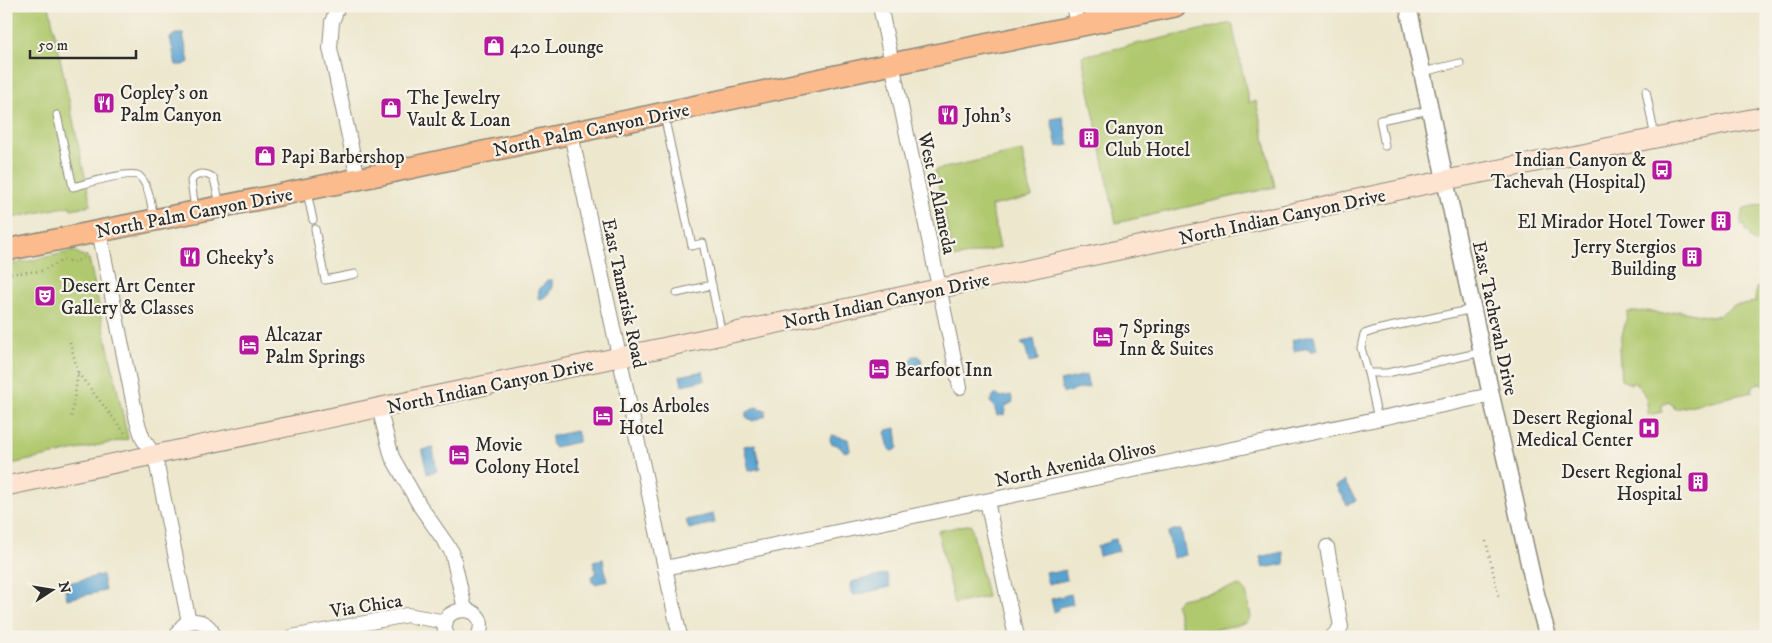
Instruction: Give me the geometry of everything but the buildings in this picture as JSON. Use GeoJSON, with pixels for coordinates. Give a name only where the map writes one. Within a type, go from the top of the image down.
{"type":"FeatureCollection","features":[{"type":"Feature","properties":{"kind":"main road","name":"North Palm Canyon Drive"},"geometry":{"type":"LineString","coordinates":[[6,250],[307,190],[892,64],[1175,6]]}},
{"type":"Feature","properties":{"kind":"main road","name":"North Indian Canyon Drive"},"geometry":{"type":"LineString","coordinates":[[6,486],[619,358],[1446,180],[1766,116]]}},
{"type":"Feature","properties":{"kind":"street"},"geometry":{"type":"LineString","coordinates":[[338,6],[332,22],[330,48],[358,179]]}},
{"type":"Feature","properties":{"kind":"street","name":"West el Alameda"},"geometry":{"type":"LineString","coordinates":[[880,6],[960,388]]}},
{"type":"Feature","properties":{"kind":"street"},"geometry":{"type":"LineString","coordinates":[[1073,6],[1078,27]]}},
{"type":"Feature","properties":{"kind":"street","name":"East Tachevah Drive"},"geometry":{"type":"LineString","coordinates":[[1408,6],[1482,352],[1536,594],[1548,637]]}},
{"type":"Feature","properties":{"kind":"street","name":"East Tamarisk Road"},"geometry":{"type":"LineString","coordinates":[[571,134],[680,637]]}},
{"type":"Feature","properties":{"kind":"street"},"geometry":{"type":"LineString","coordinates":[[99,231],[137,421],[143,439],[155,456],[189,622]]}},
{"type":"Feature","properties":{"kind":"street","name":"North Avenida Olivos"},"geometry":{"type":"LineString","coordinates":[[666,568],[1492,395]]}},
{"type":"Feature","properties":{"kind":"street"},"geometry":{"type":"LineString","coordinates":[[380,408],[392,457],[420,506],[452,552],[465,610]]}},
{"type":"Feature","properties":{"kind":"street"},"geometry":{"type":"LineString","coordinates":[[987,501],[1016,637]]}},
{"type":"Feature","properties":{"kind":"street"},"geometry":{"type":"LineString","coordinates":[[1327,548],[1341,627],[1332,637]]}},
{"type":"Feature","properties":{"kind":"street"},"geometry":{"type":"LineString","coordinates":[[448,637],[445,628],[446,622],[453,612],[465,610],[475,614],[479,619],[480,631],[478,636]]}},
{"type":"Feature","properties":{"kind":"street","name":"Via Chica"},"geometry":{"type":"LineString","coordinates":[[292,637],[407,615],[446,622]]}},
{"type":"Feature","properties":{"kind":"street"},"geometry":{"type":"LineString","coordinates":[[177,637],[182,627],[189,622],[198,620],[212,630],[214,636]]}},
{"type":"Feature","properties":{"kind":"lane"},"geometry":{"type":"LineString","coordinates":[[785,6],[786,8],[795,6]]}},
{"type":"Feature","properties":{"kind":"lane"},"geometry":{"type":"LineString","coordinates":[[1422,72],[1460,63]]}},
{"type":"Feature","properties":{"kind":"lane"},"geometry":{"type":"LineString","coordinates":[[1646,91],[1655,139]]}},
{"type":"Feature","properties":{"kind":"lane"},"geometry":{"type":"LineString","coordinates":[[1386,146],[1380,120],[1430,109]]}},
{"type":"Feature","properties":{"kind":"lane"},"geometry":{"type":"LineString","coordinates":[[664,114],[692,246],[703,244],[722,335]]}},
{"type":"Feature","properties":{"kind":"lane"},"geometry":{"type":"LineString","coordinates":[[57,115],[73,187],[134,174],[140,177],[146,186],[155,220]]}},
{"type":"Feature","properties":{"kind":"lane"},"geometry":{"type":"LineString","coordinates":[[196,212],[191,181],[198,174],[209,175],[214,179],[221,206]]}},
{"type":"Feature","properties":{"kind":"lane"},"geometry":{"type":"LineString","coordinates":[[307,190],[313,220]]}},
{"type":"Feature","properties":{"kind":"lane"},"geometry":{"type":"LineString","coordinates":[[315,229],[325,280],[355,274]]}},
{"type":"Feature","properties":{"kind":"lane"},"geometry":{"type":"LineString","coordinates":[[677,293],[712,285]]}},
{"type":"Feature","properties":{"kind":"lane"},"geometry":{"type":"LineString","coordinates":[[1378,419],[1361,348],[1364,334],[1473,309]]}},
{"type":"Feature","properties":{"kind":"lane"},"geometry":{"type":"LineString","coordinates":[[1368,373],[1387,373],[1482,352]]}},
{"type":"Feature","properties":{"kind":"path"},"geometry":{"type":"LineString","coordinates":[[6,274],[41,271],[64,260],[75,262],[83,258],[86,253]]}},
{"type":"Feature","properties":{"kind":"path"},"geometry":{"type":"LineString","coordinates":[[70,342],[78,373],[71,419]]}},
{"type":"Feature","properties":{"kind":"path"},"geometry":{"type":"LineString","coordinates":[[78,373],[125,433]]}},
{"type":"Feature","properties":{"kind":"path"},"geometry":{"type":"LineString","coordinates":[[1486,541],[1498,598]]}},
{"type":"Feature","properties":{"kind":"green space"},"geometry":{"type":"Polygon","coordinates":[[[6,6],[49,6],[91,205],[71,209],[70,206],[6,219],[6,6]]]}},
{"type":"Feature","properties":{"kind":"green space"},"geometry":{"type":"Polygon","coordinates":[[[1232,23],[1249,103],[1256,101],[1275,187],[1116,223],[1082,56],[1232,23]]]}},
{"type":"Feature","properties":{"kind":"green space"},"geometry":{"type":"Polygon","coordinates":[[[1022,151],[1032,197],[991,206],[1000,248],[954,258],[935,170],[1022,151]]]}},
{"type":"Feature","properties":{"kind":"green space"},"geometry":{"type":"Polygon","coordinates":[[[1766,204],[1766,241],[1755,243],[1750,237],[1749,231],[1745,231],[1744,224],[1741,225],[1744,208],[1766,204]]]}},
{"type":"Feature","properties":{"kind":"green space"},"geometry":{"type":"Polygon","coordinates":[[[74,251],[89,259],[128,439],[6,465],[6,266],[74,251]]]}},
{"type":"Feature","properties":{"kind":"green space"},"geometry":{"type":"Polygon","coordinates":[[[1764,286],[1766,296],[1766,390],[1762,384],[1758,383],[1753,386],[1752,392],[1675,409],[1668,402],[1662,405],[1662,412],[1648,415],[1643,392],[1633,382],[1631,384],[1621,380],[1619,348],[1628,312],[1651,311],[1662,314],[1679,311],[1711,317],[1719,315],[1733,306],[1755,302],[1756,288],[1764,286]]]}},
{"type":"Feature","properties":{"kind":"green space"},"geometry":{"type":"Polygon","coordinates":[[[971,524],[987,597],[954,604],[938,531],[971,524]]]}},
{"type":"Feature","properties":{"kind":"green space"},"geometry":{"type":"Polygon","coordinates":[[[1240,586],[1246,591],[1251,617],[1246,623],[1189,635],[1182,629],[1176,604],[1181,599],[1240,586]]]}},
{"type":"Feature","properties":{"kind":"water"},"geometry":{"type":"Polygon","coordinates":[[[175,34],[183,34],[189,62],[184,65],[176,65],[170,38],[175,34]]]}},
{"type":"Feature","properties":{"kind":"water"},"geometry":{"type":"Polygon","coordinates":[[[1063,117],[1069,145],[1057,147],[1051,119],[1063,117]]]}},
{"type":"Feature","properties":{"kind":"water"},"geometry":{"type":"Polygon","coordinates":[[[547,280],[552,280],[551,289],[544,298],[538,298],[539,290],[547,280]]]}},
{"type":"Feature","properties":{"kind":"water"},"geometry":{"type":"Polygon","coordinates":[[[1314,335],[1317,350],[1310,352],[1309,348],[1294,351],[1292,340],[1314,335]]]}},
{"type":"Feature","properties":{"kind":"water"},"geometry":{"type":"Polygon","coordinates":[[[1034,339],[1038,360],[1029,362],[1025,345],[1022,345],[1022,342],[1034,339]]]}},
{"type":"Feature","properties":{"kind":"water"},"geometry":{"type":"Polygon","coordinates":[[[913,356],[919,356],[922,361],[912,375],[907,370],[913,356]]]}},
{"type":"Feature","properties":{"kind":"water"},"geometry":{"type":"Polygon","coordinates":[[[703,371],[705,380],[682,385],[680,376],[703,371]]]}},
{"type":"Feature","properties":{"kind":"water"},"geometry":{"type":"Polygon","coordinates":[[[1086,375],[1089,387],[1063,393],[1060,381],[1086,375]]]}},
{"type":"Feature","properties":{"kind":"water"},"geometry":{"type":"Polygon","coordinates":[[[995,394],[1000,397],[1011,395],[1013,402],[1006,406],[1004,415],[997,416],[994,406],[990,402],[995,394]]]}},
{"type":"Feature","properties":{"kind":"water"},"geometry":{"type":"Polygon","coordinates":[[[756,407],[766,410],[765,416],[753,421],[746,417],[746,413],[756,407]]]}},
{"type":"Feature","properties":{"kind":"water"},"geometry":{"type":"Polygon","coordinates":[[[896,428],[898,447],[896,450],[891,451],[885,432],[896,428]]]}},
{"type":"Feature","properties":{"kind":"water"},"geometry":{"type":"Polygon","coordinates":[[[576,431],[579,436],[578,442],[554,447],[552,445],[552,436],[576,431]]]}},
{"type":"Feature","properties":{"kind":"water"},"geometry":{"type":"Polygon","coordinates":[[[832,435],[848,439],[850,450],[845,452],[837,445],[831,443],[832,435]]]}},
{"type":"Feature","properties":{"kind":"water"},"geometry":{"type":"Polygon","coordinates":[[[755,444],[760,468],[749,471],[744,446],[755,444]]]}},
{"type":"Feature","properties":{"kind":"water"},"geometry":{"type":"Polygon","coordinates":[[[433,448],[437,471],[427,474],[422,450],[433,448]]]}},
{"type":"Feature","properties":{"kind":"water"},"geometry":{"type":"Polygon","coordinates":[[[1344,481],[1356,500],[1347,505],[1336,486],[1344,481]]]}},
{"type":"Feature","properties":{"kind":"water"},"geometry":{"type":"Polygon","coordinates":[[[713,514],[715,523],[689,529],[686,520],[713,514]]]}},
{"type":"Feature","properties":{"kind":"water"},"geometry":{"type":"Polygon","coordinates":[[[1173,530],[1181,530],[1186,555],[1173,558],[1168,533],[1173,530]]]}},
{"type":"Feature","properties":{"kind":"water"},"geometry":{"type":"Polygon","coordinates":[[[1116,539],[1119,551],[1099,556],[1097,546],[1116,539]]]}},
{"type":"Feature","properties":{"kind":"water"},"geometry":{"type":"Polygon","coordinates":[[[1283,552],[1285,564],[1263,568],[1260,557],[1283,552]]]}},
{"type":"Feature","properties":{"kind":"water"},"geometry":{"type":"Polygon","coordinates":[[[603,559],[607,581],[595,584],[592,582],[591,577],[596,574],[593,561],[603,559]]]}},
{"type":"Feature","properties":{"kind":"water"},"geometry":{"type":"Polygon","coordinates":[[[1065,570],[1067,580],[1048,584],[1045,572],[1051,571],[1052,573],[1065,570]]]}},
{"type":"Feature","properties":{"kind":"water"},"geometry":{"type":"Polygon","coordinates":[[[887,574],[890,587],[854,595],[851,593],[851,582],[887,574]]]}},
{"type":"Feature","properties":{"kind":"water"},"geometry":{"type":"Polygon","coordinates":[[[102,575],[105,591],[67,599],[64,584],[102,575]]]}},
{"type":"Feature","properties":{"kind":"water"},"geometry":{"type":"Polygon","coordinates":[[[1071,594],[1073,604],[1059,607],[1059,610],[1054,612],[1051,599],[1071,594]]]}},
{"type":"Feature","properties":{"kind":"place","name":"420 Lounge"},"geometry":{"type":"Point","coordinates":[494,46]}},
{"type":"Feature","properties":{"kind":"place","name":"Copley's on Palm Canyon"},"geometry":{"type":"Point","coordinates":[104,103]}},
{"type":"Feature","properties":{"kind":"place","name":"The Jewelry Vault & Loan"},"geometry":{"type":"Point","coordinates":[391,108]}},
{"type":"Feature","properties":{"kind":"place","name":"John's"},"geometry":{"type":"Point","coordinates":[948,115]}},
{"type":"Feature","properties":{"kind":"place","name":"Canyon Club Hotel"},"geometry":{"type":"Point","coordinates":[1089,138]}},
{"type":"Feature","properties":{"kind":"place","name":"Papi Barbershop"},"geometry":{"type":"Point","coordinates":[265,156]}},
{"type":"Feature","properties":{"kind":"place","name":"Indian Canyon & Tachevah (Hospital)"},"geometry":{"type":"Point","coordinates":[1662,170]}},
{"type":"Feature","properties":{"kind":"place","name":"El Mirador Hotel Tower"},"geometry":{"type":"Point","coordinates":[1721,221]}},
{"type":"Feature","properties":{"kind":"place","name":"Cheeky's"},"geometry":{"type":"Point","coordinates":[190,257]}},
{"type":"Feature","properties":{"kind":"place","name":"Jerry Stergios Building"},"geometry":{"type":"Point","coordinates":[1692,257]}},
{"type":"Feature","properties":{"kind":"place","name":"Desert Art Center Gallery & Classes"},"geometry":{"type":"Point","coordinates":[45,296]}},
{"type":"Feature","properties":{"kind":"place","name":"7 Springs Inn & Suites"},"geometry":{"type":"Point","coordinates":[1103,337]}},
{"type":"Feature","properties":{"kind":"place","name":"Alcazar Palm Springs"},"geometry":{"type":"Point","coordinates":[249,345]}},
{"type":"Feature","properties":{"kind":"place","name":"Bearfoot Inn"},"geometry":{"type":"Point","coordinates":[879,369]}},
{"type":"Feature","properties":{"kind":"place","name":"Los Arboles Hotel"},"geometry":{"type":"Point","coordinates":[603,416]}},
{"type":"Feature","properties":{"kind":"place","name":"Desert Regional Medical Center"},"geometry":{"type":"Point","coordinates":[1649,428]}},
{"type":"Feature","properties":{"kind":"place","name":"Movie Colony Hotel"},"geometry":{"type":"Point","coordinates":[459,455]}},
{"type":"Feature","properties":{"kind":"place","name":"Desert Regional Hospital"},"geometry":{"type":"Point","coordinates":[1698,482]}}]}
